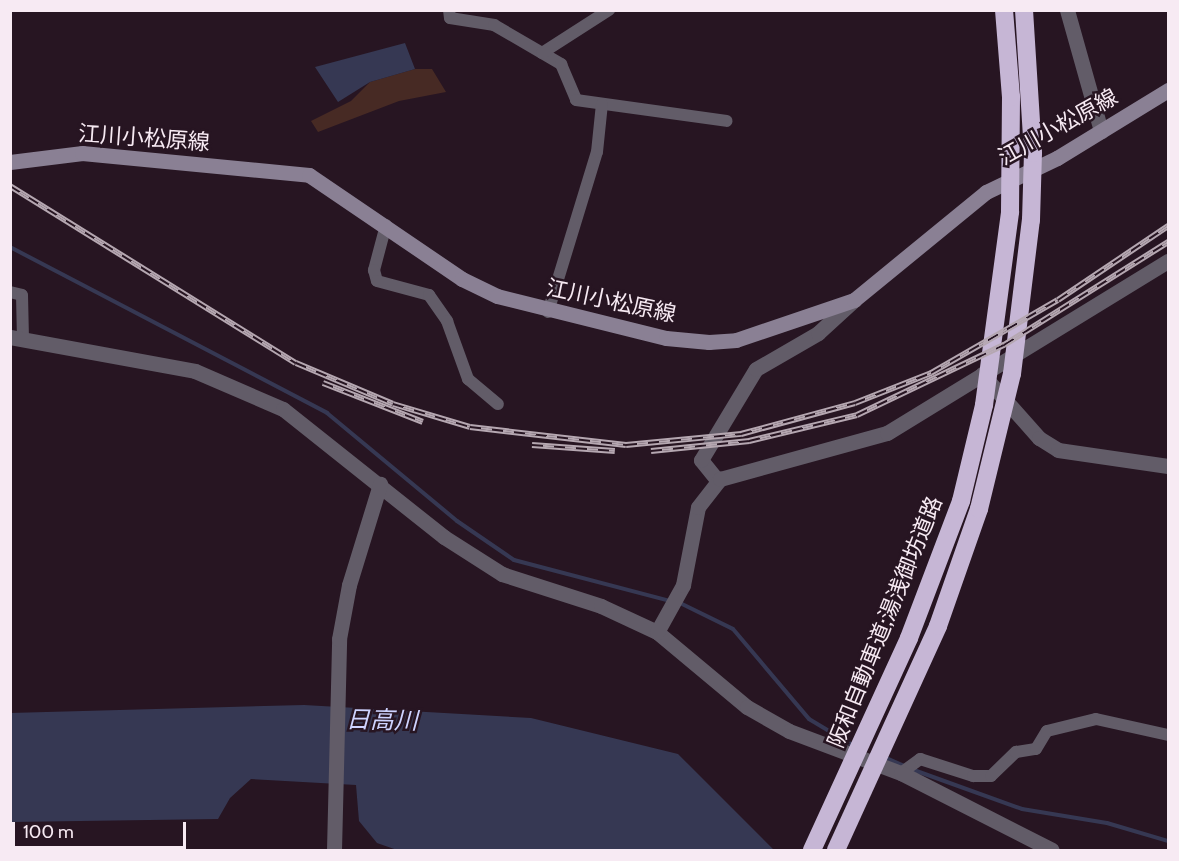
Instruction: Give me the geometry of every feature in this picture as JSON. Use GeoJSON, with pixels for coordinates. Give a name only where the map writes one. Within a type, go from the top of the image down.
{"type":"FeatureCollection","features":[{"type":"Feature","properties":{"kind":"highway","name":"阪和自動車道;湯浅御坊道路"},"geometry":{"type":"LineString","coordinates":[[812,850],[894,676],[962,501],[999,315],[1011,149],[1004,10]]}},
{"type":"Feature","properties":{"kind":"highway","name":"阪和自動車道;湯浅御坊道路"},"geometry":{"type":"LineString","coordinates":[[836,850],[938,626],[979,509],[1022,309],[1033,153],[1024,10]]}},
{"type":"Feature","properties":{"kind":"main road","name":"江川小松原線"},"geometry":{"type":"LineString","coordinates":[[10,162],[82,153],[287,170],[334,188],[462,279],[549,312],[709,342],[736,340],[854,300],[986,192],[1101,131],[1168,90]]}},
{"type":"Feature","properties":{"kind":"street"},"geometry":{"type":"LineString","coordinates":[[449,10],[450,18],[494,25],[561,64],[576,100],[727,122]]}},
{"type":"Feature","properties":{"kind":"street"},"geometry":{"type":"LineString","coordinates":[[542,53],[609,10]]}},
{"type":"Feature","properties":{"kind":"street"},"geometry":{"type":"LineString","coordinates":[[1067,10],[1101,131]]}},
{"type":"Feature","properties":{"kind":"street"},"geometry":{"type":"LineString","coordinates":[[549,312],[597,152],[602,104]]}},
{"type":"Feature","properties":{"kind":"street"},"geometry":{"type":"LineString","coordinates":[[386,225],[374,270],[377,281],[429,295],[447,321],[468,379],[498,404]]}},
{"type":"Feature","properties":{"kind":"street"},"geometry":{"type":"LineString","coordinates":[[657,632],[670,615],[683,585],[698,507],[718,481],[887,433],[1168,261]]}},
{"type":"Feature","properties":{"kind":"street"},"geometry":{"type":"LineString","coordinates":[[10,292],[22,295],[16,338],[195,371],[283,409],[502,574],[601,606],[657,632],[755,711],[789,731],[902,773],[1052,850]]}},
{"type":"Feature","properties":{"kind":"street"},"geometry":{"type":"LineString","coordinates":[[718,481],[701,460],[756,369],[818,333],[854,300]]}},
{"type":"Feature","properties":{"kind":"street"},"geometry":{"type":"LineString","coordinates":[[982,374],[1039,438],[1058,450],[1168,466]]}},
{"type":"Feature","properties":{"kind":"street"},"geometry":{"type":"LineString","coordinates":[[334,850],[338,661],[349,585],[380,484]]}},
{"type":"Feature","properties":{"kind":"street"},"geometry":{"type":"LineString","coordinates":[[902,773],[920,759],[973,776],[991,776],[1016,752],[1036,749],[1047,731],[1096,719],[1168,735]]}},
{"type":"Feature","properties":{"kind":"shaded area"},"geometry":{"type":"Polygon","coordinates":[[[415,69],[432,69],[446,92],[399,101],[318,132],[311,121],[351,101],[370,82],[415,69]]]}},
{"type":"Feature","properties":{"kind":"water"},"geometry":{"type":"Polygon","coordinates":[[[405,43],[415,69],[370,82],[338,102],[315,67],[405,43]]]}},
{"type":"Feature","properties":{"kind":"water","name":"日高川"},"geometry":{"type":"Polygon","coordinates":[[[304,705],[531,718],[678,754],[774,850],[397,850],[377,843],[359,821],[356,785],[251,779],[230,798],[218,819],[11,822],[10,713],[304,705]]]}},
{"type":"Feature","properties":{"kind":"waterway"},"geometry":{"type":"LineString","coordinates":[[10,247],[327,413],[457,521],[514,560],[670,601]]}},
{"type":"Feature","properties":{"kind":"waterway"},"geometry":{"type":"LineString","coordinates":[[678,602],[733,629],[809,719],[854,746]]}},
{"type":"Feature","properties":{"kind":"waterway"},"geometry":{"type":"LineString","coordinates":[[884,757],[904,766]]}},
{"type":"Feature","properties":{"kind":"waterway"},"geometry":{"type":"LineString","coordinates":[[911,769],[1022,809],[1107,823],[1168,841]]}},
{"type":"Feature","properties":{"kind":"railway"},"geometry":{"type":"LineString","coordinates":[[10,186],[296,363],[393,404],[470,427],[626,445],[741,434],[855,403],[931,373],[1058,300],[1168,226]]}},
{"type":"Feature","properties":{"kind":"railway"},"geometry":{"type":"LineString","coordinates":[[651,451],[749,441],[857,415],[1004,345],[1168,242]]}},
{"type":"Feature","properties":{"kind":"railway"},"geometry":{"type":"LineString","coordinates":[[323,383],[423,422]]}},
{"type":"Feature","properties":{"kind":"railway"},"geometry":{"type":"LineString","coordinates":[[532,445],[615,451]]}}]}
